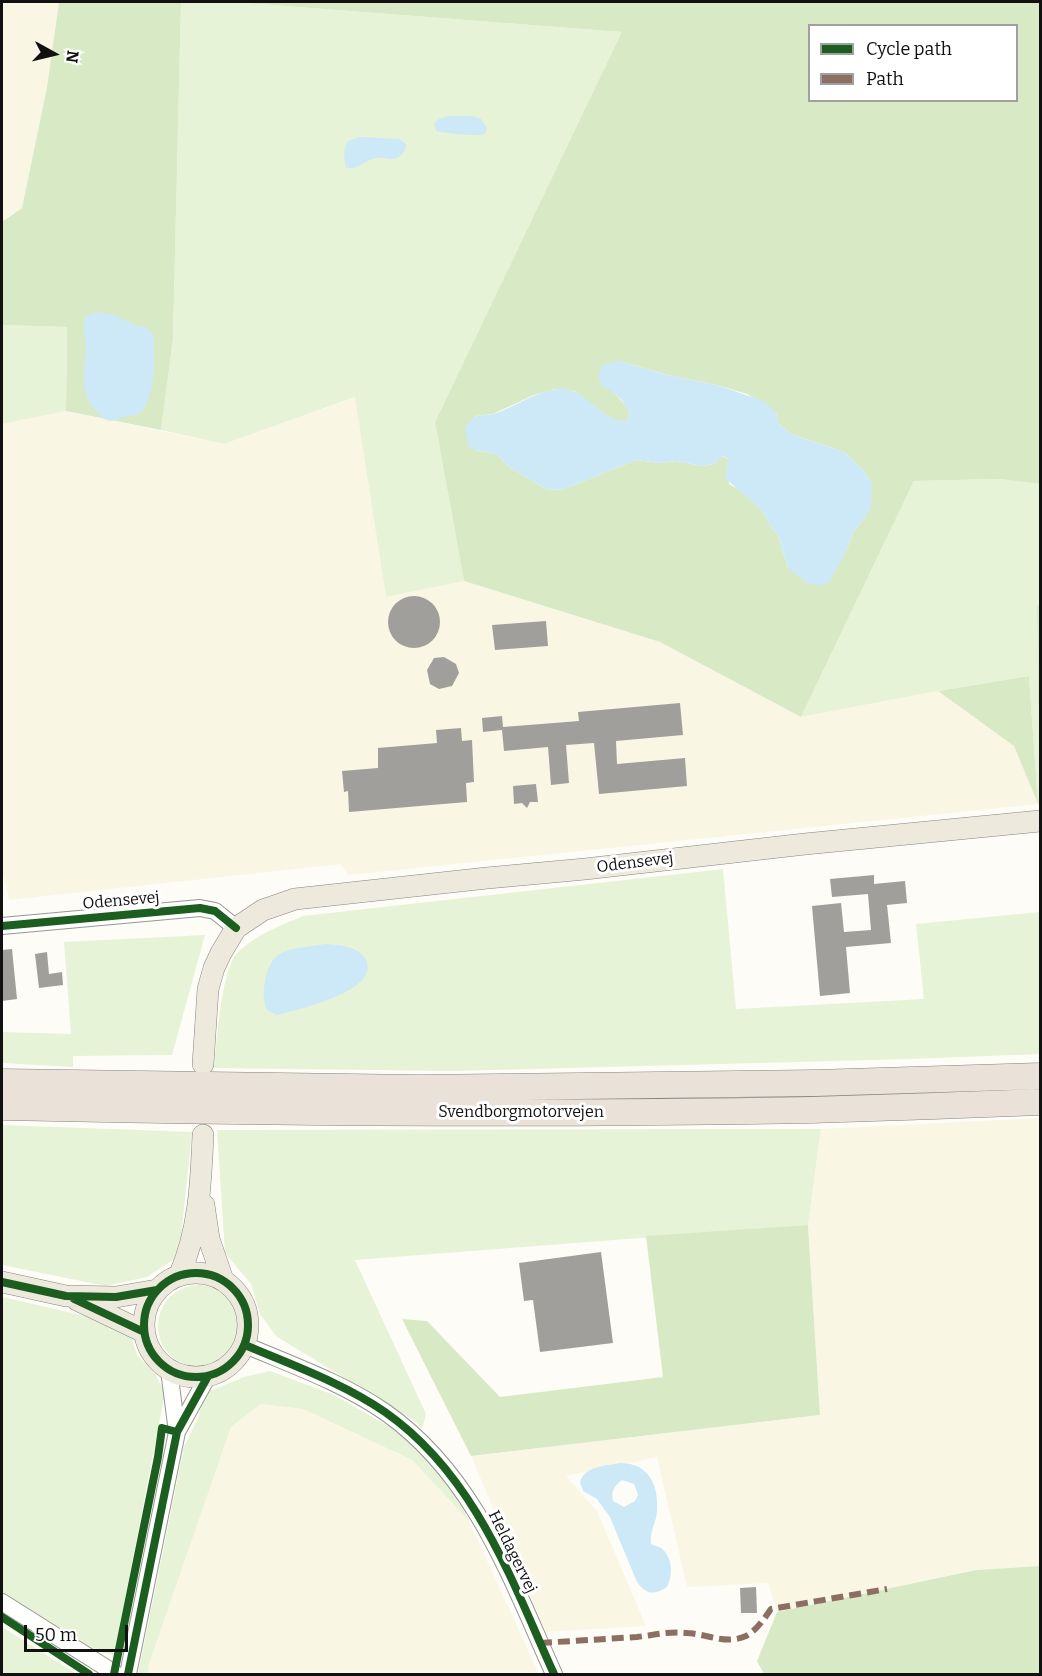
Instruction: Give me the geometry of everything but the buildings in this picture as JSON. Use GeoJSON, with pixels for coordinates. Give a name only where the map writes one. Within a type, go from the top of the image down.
{"type":"FeatureCollection","features":[{"type":"Feature","properties":{"kind":"highway","name":"Svendborgmotorvejen"},"geometry":{"type":"LineString","coordinates":[[2,1082],[454,1088],[815,1083],[1041,1076]]}},
{"type":"Feature","properties":{"kind":"highway","name":"Svendborgmotorvejen"},"geometry":{"type":"LineString","coordinates":[[2,1107],[238,1112],[548,1113],[813,1110],[1041,1102]]}},
{"type":"Feature","properties":{"kind":"main road","name":"Odensevej"},"geometry":{"type":"LineString","coordinates":[[203,1064],[208,989],[221,953],[237,928],[263,910],[295,899],[1041,820]]}},
{"type":"Feature","properties":{"kind":"main road"},"geometry":{"type":"LineString","coordinates":[[179,1276],[186,1261],[192,1237],[201,1186],[203,1135]]}},
{"type":"Feature","properties":{"kind":"main road"},"geometry":{"type":"LineString","coordinates":[[201,1186],[210,1239],[223,1280]]}},
{"type":"Feature","properties":{"kind":"main road"},"geometry":{"type":"LineString","coordinates":[[194,1273],[209,1274],[223,1280],[243,1301],[248,1323],[245,1345],[230,1365],[208,1376],[188,1377],[169,1370],[157,1360],[148,1346],[144,1332],[147,1310],[157,1290],[171,1279],[194,1273]]}},
{"type":"Feature","properties":{"kind":"main road"},"geometry":{"type":"LineString","coordinates":[[2,1282],[66,1296],[116,1297],[157,1290]]}},
{"type":"Feature","properties":{"kind":"main road"},"geometry":{"type":"LineString","coordinates":[[66,1296],[144,1332]]}},
{"type":"Feature","properties":{"kind":"street","name":"Odensevej"},"geometry":{"type":"LineString","coordinates":[[2,926],[200,908],[215,911],[237,928]]}},
{"type":"Feature","properties":{"kind":"street","name":"Heldagervej"},"geometry":{"type":"LineString","coordinates":[[245,1345],[339,1386],[385,1412],[423,1444],[454,1477],[488,1531],[554,1674]]}},
{"type":"Feature","properties":{"kind":"street"},"geometry":{"type":"LineString","coordinates":[[169,1370],[177,1432]]}},
{"type":"Feature","properties":{"kind":"street"},"geometry":{"type":"LineString","coordinates":[[128,1674],[177,1432],[208,1376]]}},
{"type":"Feature","properties":{"kind":"street"},"geometry":{"type":"LineString","coordinates":[[2,1602],[116,1674]]}},
{"type":"Feature","properties":{"kind":"shaded area"},"geometry":{"type":"Polygon","coordinates":[[[2,2],[59,2],[47,87],[22,208],[2,222],[2,2]]]}},
{"type":"Feature","properties":{"kind":"shaded area"},"geometry":{"type":"Polygon","coordinates":[[[356,397],[386,597],[464,581],[660,642],[801,717],[938,691],[1014,746],[1038,804],[348,875],[341,864],[9,900],[2,868],[2,424],[66,411],[224,444],[356,397]]]}},
{"type":"Feature","properties":{"kind":"shaded area"},"geometry":{"type":"Polygon","coordinates":[[[1040,1118],[1040,1566],[975,1570],[777,1612],[768,1583],[687,1587],[657,1457],[566,1476],[597,1511],[646,1626],[546,1632],[471,1456],[820,1415],[808,1225],[821,1129],[1040,1118]]]}},
{"type":"Feature","properties":{"kind":"shaded area"},"geometry":{"type":"Polygon","coordinates":[[[261,1404],[303,1409],[412,1460],[469,1521],[539,1674],[149,1674],[148,1667],[231,1427],[261,1404]]]}},
{"type":"Feature","properties":{"kind":"green space"},"geometry":{"type":"Polygon","coordinates":[[[59,2],[181,2],[173,339],[161,430],[66,411],[67,327],[2,325],[2,222],[22,208],[47,87],[59,2]]]}},
{"type":"Feature","properties":{"kind":"green space"},"geometry":{"type":"Polygon","coordinates":[[[181,2],[233,2],[623,32],[435,422],[464,581],[386,597],[355,397],[224,444],[161,430],[173,339],[181,2]]]}},
{"type":"Feature","properties":{"kind":"green space"},"geometry":{"type":"Polygon","coordinates":[[[233,2],[1040,2],[1040,484],[999,479],[914,481],[801,717],[660,642],[464,581],[435,422],[622,32],[233,2]],[[619,361],[612,390],[627,407],[630,415],[626,422],[615,420],[574,391],[555,389],[534,395],[493,414],[475,416],[475,450],[496,454],[508,466],[546,489],[561,490],[636,460],[660,463],[677,461],[702,466],[714,464],[722,456],[728,459],[729,484],[741,491],[763,512],[778,535],[788,568],[847,549],[853,532],[864,519],[872,484],[864,471],[844,452],[791,434],[779,424],[776,413],[747,394],[619,361]]]}},
{"type":"Feature","properties":{"kind":"green space"},"geometry":{"type":"Polygon","coordinates":[[[2,325],[67,327],[66,411],[2,424],[2,325]]]}},
{"type":"Feature","properties":{"kind":"green space"},"geometry":{"type":"Polygon","coordinates":[[[999,479],[1040,484],[1040,606],[1037,606],[1040,804],[1038,804],[1029,676],[801,717],[914,481],[999,479]]]}},
{"type":"Feature","properties":{"kind":"green space"},"geometry":{"type":"Polygon","coordinates":[[[1037,606],[1040,606],[1040,703],[1038,703],[1037,606]]]}},
{"type":"Feature","properties":{"kind":"green space"},"geometry":{"type":"Polygon","coordinates":[[[1029,676],[1038,804],[1014,746],[938,691],[1029,676]]]}},
{"type":"Feature","properties":{"kind":"green space"},"geometry":{"type":"Polygon","coordinates":[[[723,869],[736,1009],[924,999],[916,924],[1040,912],[1040,1054],[454,1071],[214,1068],[224,989],[232,961],[238,952],[253,940],[303,916],[723,869]]]}},
{"type":"Feature","properties":{"kind":"green space"},"geometry":{"type":"Polygon","coordinates":[[[205,935],[172,1055],[73,1056],[73,1067],[2,1063],[2,1032],[71,1034],[64,942],[205,935]]]}},
{"type":"Feature","properties":{"kind":"green space"},"geometry":{"type":"Polygon","coordinates":[[[2,1125],[192,1132],[179,1256],[147,1277],[106,1286],[2,1265],[2,1125]]]}},
{"type":"Feature","properties":{"kind":"green space"},"geometry":{"type":"Polygon","coordinates":[[[821,1129],[808,1225],[355,1260],[426,1414],[422,1429],[416,1422],[276,1336],[260,1314],[251,1284],[225,1253],[217,1130],[821,1129]]]}},
{"type":"Feature","properties":{"kind":"green space"},"geometry":{"type":"Polygon","coordinates":[[[808,1225],[820,1415],[471,1456],[402,1319],[427,1321],[500,1397],[663,1377],[646,1236],[808,1225]]]}},
{"type":"Feature","properties":{"kind":"green space"},"geometry":{"type":"Polygon","coordinates":[[[199,1285],[215,1288],[228,1297],[237,1310],[240,1326],[237,1342],[228,1355],[215,1364],[199,1367],[183,1364],[170,1355],[161,1342],[158,1326],[161,1310],[170,1297],[183,1288],[199,1285]]]}},
{"type":"Feature","properties":{"kind":"green space"},"geometry":{"type":"Polygon","coordinates":[[[2,1297],[103,1320],[129,1330],[137,1355],[155,1374],[165,1393],[114,1655],[93,1650],[2,1593],[2,1297]]]}},
{"type":"Feature","properties":{"kind":"green space"},"geometry":{"type":"Polygon","coordinates":[[[270,1371],[334,1395],[404,1435],[454,1484],[469,1521],[412,1460],[303,1409],[261,1404],[231,1427],[148,1667],[149,1674],[138,1674],[184,1447],[198,1418],[205,1393],[244,1377],[270,1371]]]}},
{"type":"Feature","properties":{"kind":"green space"},"geometry":{"type":"Polygon","coordinates":[[[1040,1566],[1040,1674],[764,1674],[757,1661],[777,1612],[976,1570],[1040,1566]]]}},
{"type":"Feature","properties":{"kind":"green space"},"geometry":{"type":"Polygon","coordinates":[[[2,1627],[77,1674],[2,1674],[2,1627]]]}},
{"type":"Feature","properties":{"kind":"water"},"geometry":{"type":"Polygon","coordinates":[[[449,116],[473,116],[481,119],[487,128],[485,134],[469,135],[436,131],[434,123],[449,116]]]}},
{"type":"Feature","properties":{"kind":"water"},"geometry":{"type":"Polygon","coordinates":[[[360,137],[399,139],[406,144],[406,147],[404,152],[395,159],[377,158],[354,168],[346,167],[344,154],[348,141],[360,137]]]}},
{"type":"Feature","properties":{"kind":"water"},"geometry":{"type":"Polygon","coordinates":[[[97,312],[112,314],[137,326],[144,326],[154,335],[154,373],[151,391],[144,408],[138,414],[113,421],[102,417],[94,409],[85,390],[84,324],[86,316],[97,312]]]}},
{"type":"Feature","properties":{"kind":"water"},"geometry":{"type":"Polygon","coordinates":[[[619,361],[668,375],[720,386],[766,402],[776,413],[779,424],[791,434],[844,452],[864,471],[872,484],[871,507],[853,532],[847,549],[829,583],[808,584],[788,568],[778,535],[763,512],[725,478],[728,459],[723,456],[714,464],[702,466],[677,461],[660,463],[636,460],[561,490],[546,489],[508,466],[496,454],[475,450],[468,446],[465,427],[474,418],[491,415],[555,389],[575,392],[611,417],[626,422],[630,415],[626,406],[616,394],[603,387],[598,378],[602,365],[619,361]]]}},
{"type":"Feature","properties":{"kind":"water"},"geometry":{"type":"Polygon","coordinates":[[[325,944],[348,947],[363,955],[367,971],[361,981],[350,990],[318,1003],[277,1015],[267,1010],[264,989],[272,961],[285,951],[325,944]]]}},
{"type":"Feature","properties":{"kind":"water"},"geometry":{"type":"Polygon","coordinates":[[[620,1463],[630,1464],[645,1471],[654,1485],[657,1512],[651,1544],[660,1547],[665,1552],[671,1566],[667,1587],[658,1592],[647,1591],[637,1582],[610,1517],[597,1499],[583,1491],[580,1482],[591,1470],[620,1463]],[[622,1480],[619,1482],[612,1494],[613,1501],[624,1507],[635,1501],[638,1495],[634,1484],[622,1480]]]}},
{"type":"Feature","properties":{"kind":"marked path"},"geometry":{"type":"LineString","coordinates":[[540,1643],[637,1637],[674,1632],[724,1639],[739,1638],[754,1631],[771,1609],[887,1589]]}},
{"type":"Feature","properties":{"kind":"cycle path"},"geometry":{"type":"LineString","coordinates":[[2,926],[200,908],[215,911],[236,928]]}},
{"type":"Feature","properties":{"kind":"cycle path"},"geometry":{"type":"LineString","coordinates":[[196,1273],[216,1277],[233,1288],[244,1305],[248,1325],[244,1345],[233,1362],[216,1373],[196,1377],[176,1373],[159,1362],[148,1345],[144,1325],[148,1305],[159,1288],[176,1277],[196,1273]]}},
{"type":"Feature","properties":{"kind":"cycle path"},"geometry":{"type":"LineString","coordinates":[[2,1282],[66,1296],[116,1297],[157,1290]]}},
{"type":"Feature","properties":{"kind":"cycle path"},"geometry":{"type":"LineString","coordinates":[[74,1299],[144,1332]]}},
{"type":"Feature","properties":{"kind":"cycle path"},"geometry":{"type":"LineString","coordinates":[[245,1345],[352,1392],[385,1412],[416,1437],[443,1466],[467,1498],[487,1531],[554,1674]]}},
{"type":"Feature","properties":{"kind":"cycle path"},"geometry":{"type":"LineString","coordinates":[[128,1674],[177,1432],[208,1376]]}},
{"type":"Feature","properties":{"kind":"cycle path"},"geometry":{"type":"LineString","coordinates":[[114,1674],[162,1428],[177,1432]]}},
{"type":"Feature","properties":{"kind":"cycle path"},"geometry":{"type":"LineString","coordinates":[[2,1617],[89,1674]]}}]}
